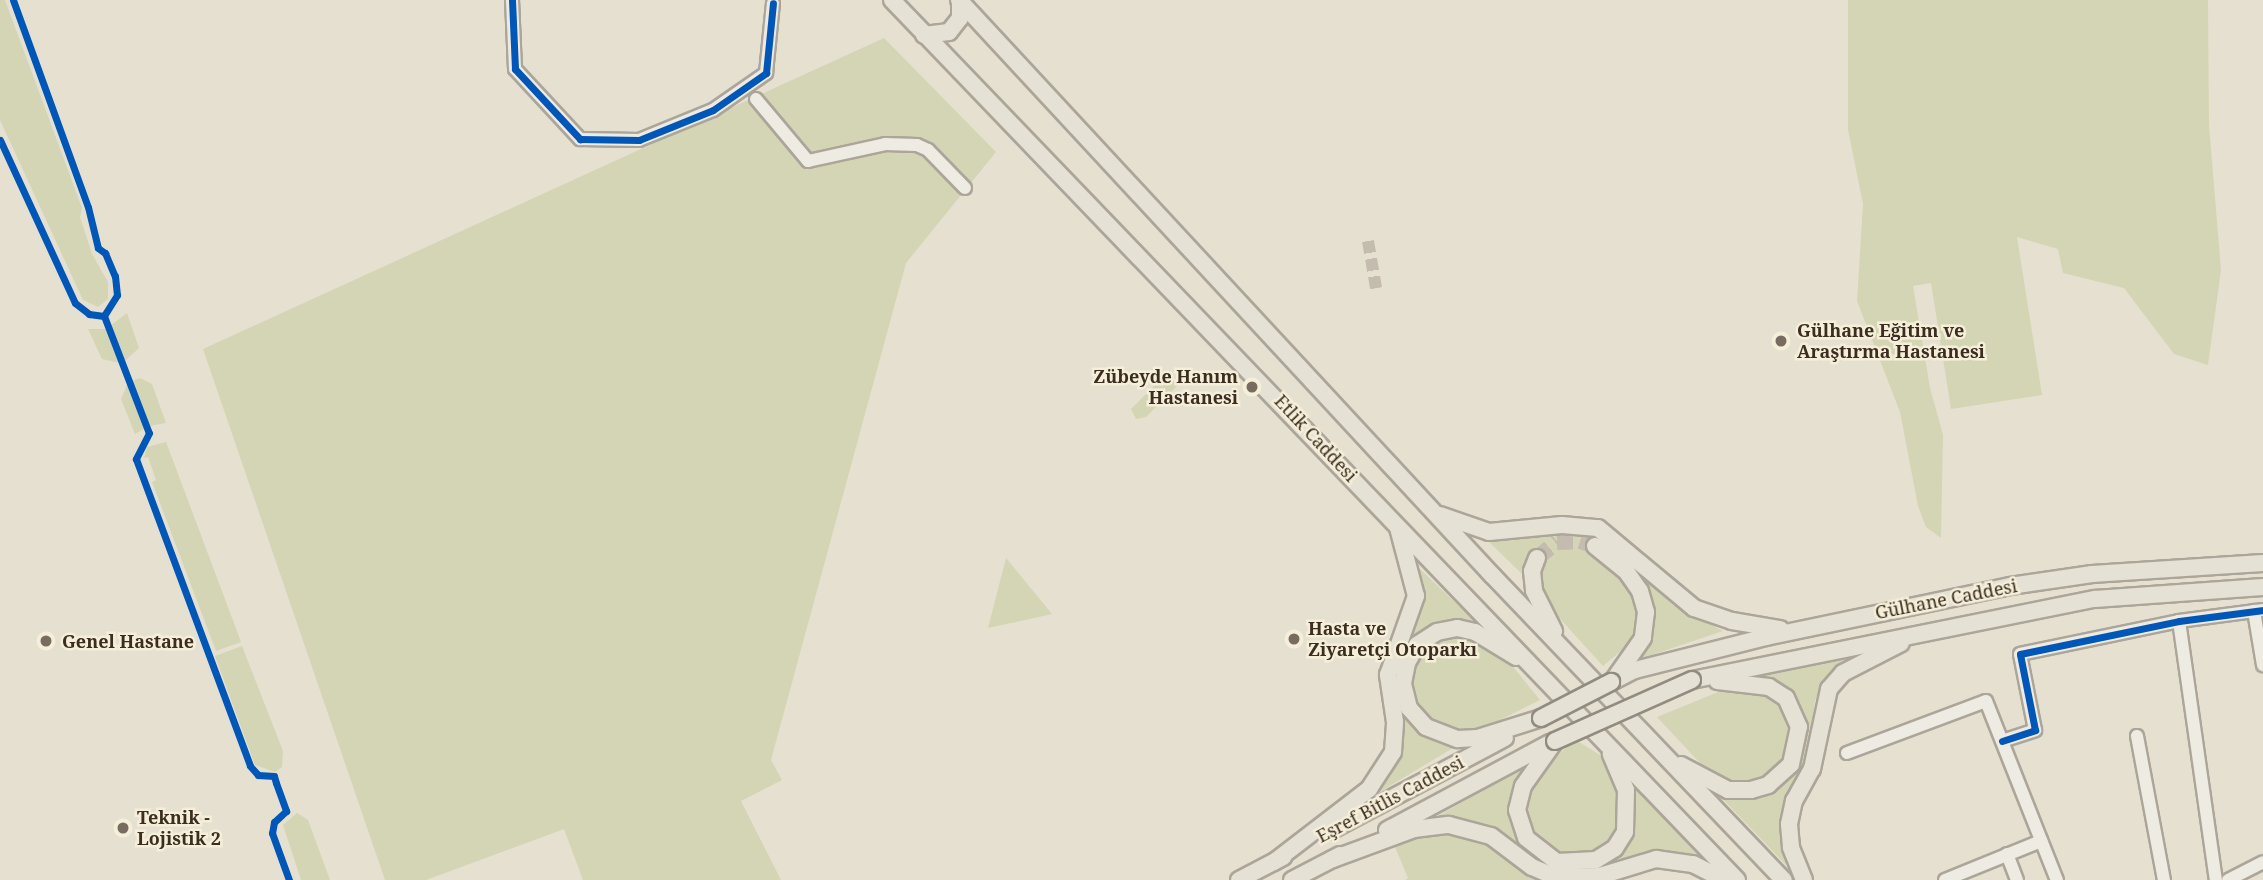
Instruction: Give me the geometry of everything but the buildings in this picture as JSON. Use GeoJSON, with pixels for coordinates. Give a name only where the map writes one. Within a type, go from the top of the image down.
{"type":"FeatureCollection","features":[{"type":"Feature","properties":{"kind":"main road","name":"Etlik Caddesi"},"geometry":{"type":"LineString","coordinates":[[892,0],[908,8],[924,35],[1394,520],[1737,880]]}},
{"type":"Feature","properties":{"kind":"main road","name":"Etlik Caddesi"},"geometry":{"type":"LineString","coordinates":[[960,0],[1579,668],[1784,880]]}},
{"type":"Feature","properties":{"kind":"main road"},"geometry":{"type":"LineString","coordinates":[[924,35],[949,32],[960,18],[960,0]]}},
{"type":"Feature","properties":{"kind":"main road"},"geometry":{"type":"LineString","coordinates":[[1432,511],[1489,531],[1562,525],[1598,528],[1694,608],[1732,621],[1796,631]]}},
{"type":"Feature","properties":{"kind":"main road"},"geometry":{"type":"LineString","coordinates":[[1274,862],[1369,789],[1393,752],[1395,730],[1388,675],[1416,596],[1411,565],[1394,520]]}},
{"type":"Feature","properties":{"kind":"main road"},"geometry":{"type":"LineString","coordinates":[[1543,677],[1470,630],[1437,632],[1414,649],[1404,684],[1415,717],[1440,734],[1458,739],[1499,732],[1542,718],[1611,682],[1633,663],[1645,630],[1643,601],[1626,571],[1595,546]]}},
{"type":"Feature","properties":{"kind":"main road"},"geometry":{"type":"LineString","coordinates":[[1537,558],[1532,582],[1538,602],[1579,668]]}},
{"type":"Feature","properties":{"kind":"main road","name":"Gülhane Caddesi"},"geometry":{"type":"LineString","coordinates":[[1633,663],[2049,579],[2263,563]]}},
{"type":"Feature","properties":{"kind":"main road","name":"Gülhane Caddesi"},"geometry":{"type":"LineString","coordinates":[[1692,680],[1928,630],[2095,599],[2263,587]]}},
{"type":"Feature","properties":{"kind":"main road"},"geometry":{"type":"LineString","coordinates":[[1804,880],[1791,847],[1789,824],[1794,801],[1812,769],[1829,689],[1843,673],[1928,630]]}},
{"type":"Feature","properties":{"kind":"main road"},"geometry":{"type":"LineString","coordinates":[[1659,751],[1728,790],[1751,790],[1783,773],[1800,740],[1795,712],[1786,698],[1769,687],[1692,680]]}},
{"type":"Feature","properties":{"kind":"main road","name":"Eşref Bitlis Caddesi"},"geometry":{"type":"LineString","coordinates":[[1292,880],[1555,741],[1692,680]]}},
{"type":"Feature","properties":{"kind":"main road","name":"Eşref Bitlis Caddesi"},"geometry":{"type":"LineString","coordinates":[[1239,880],[1542,718]]}},
{"type":"Feature","properties":{"kind":"main road"},"geometry":{"type":"LineString","coordinates":[[1555,741],[1534,769],[1518,800],[1519,820],[1526,838],[1557,862],[1596,860],[1615,848],[1625,832],[1629,811],[1626,790],[1607,745]]}},
{"type":"Feature","properties":{"kind":"main road"},"geometry":{"type":"LineString","coordinates":[[1333,859],[1414,829],[1449,825],[1491,835],[1532,867],[1555,877],[1600,876],[1641,861],[1674,859],[1724,880]]}},
{"type":"Feature","properties":{"kind":"street"},"geometry":{"type":"LineString","coordinates":[[512,0],[515,69],[580,139],[639,140],[713,110],[766,74],[772,1]]}},
{"type":"Feature","properties":{"kind":"street"},"geometry":{"type":"LineString","coordinates":[[756,99],[808,161],[885,144],[917,145],[928,150],[965,188]]}},
{"type":"Feature","properties":{"kind":"street"},"geometry":{"type":"LineString","coordinates":[[2002,741],[2035,730],[2020,654],[2179,621],[2258,610],[2263,665]]}},
{"type":"Feature","properties":{"kind":"street"},"geometry":{"type":"LineString","coordinates":[[2179,621],[2216,880]]}},
{"type":"Feature","properties":{"kind":"street"},"geometry":{"type":"LineString","coordinates":[[1847,753],[1986,701],[2057,880]]}},
{"type":"Feature","properties":{"kind":"street"},"geometry":{"type":"LineString","coordinates":[[2137,736],[2164,880]]}},
{"type":"Feature","properties":{"kind":"street"},"geometry":{"type":"LineString","coordinates":[[1945,880],[2041,841]]}},
{"type":"Feature","properties":{"kind":"street"},"geometry":{"type":"LineString","coordinates":[[2007,854],[2017,880]]}},
{"type":"Feature","properties":{"kind":"street"},"geometry":{"type":"LineString","coordinates":[[2228,880],[2263,862]]}},
{"type":"Feature","properties":{"kind":"green space"},"geometry":{"type":"Polygon","coordinates":[[[0,0],[5,0],[82,208],[80,217],[92,254],[108,282],[108,299],[98,307],[83,300],[0,120],[0,0]]]}},
{"type":"Feature","properties":{"kind":"green space"},"geometry":{"type":"Polygon","coordinates":[[[1848,0],[2208,0],[2209,125],[2221,270],[2208,365],[2174,354],[2124,288],[2063,273],[2058,249],[2017,237],[2042,395],[1951,409],[1931,283],[1913,286],[1930,388],[1943,435],[1941,538],[1926,527],[1918,506],[1900,412],[1857,301],[1863,204],[1848,130],[1848,0]]]}},
{"type":"Feature","properties":{"kind":"green space"},"geometry":{"type":"Polygon","coordinates":[[[884,38],[996,152],[906,263],[771,760],[782,780],[741,801],[781,880],[583,880],[564,829],[426,880],[385,880],[203,349],[884,38]]]}},
{"type":"Feature","properties":{"kind":"green space"},"geometry":{"type":"Polygon","coordinates":[[[127,313],[139,348],[124,362],[110,326],[127,313]]]}},
{"type":"Feature","properties":{"kind":"green space"},"geometry":{"type":"Polygon","coordinates":[[[88,329],[107,329],[120,363],[102,359],[88,329]]]}},
{"type":"Feature","properties":{"kind":"green space"},"geometry":{"type":"Polygon","coordinates":[[[1166,374],[1178,385],[1146,417],[1136,419],[1131,409],[1166,374]]]}},
{"type":"Feature","properties":{"kind":"green space"},"geometry":{"type":"Polygon","coordinates":[[[140,378],[152,384],[166,423],[149,426],[132,381],[140,378]]]}},
{"type":"Feature","properties":{"kind":"green space"},"geometry":{"type":"Polygon","coordinates":[[[128,383],[145,428],[135,434],[121,399],[128,383]]]}},
{"type":"Feature","properties":{"kind":"green space"},"geometry":{"type":"Polygon","coordinates":[[[166,442],[241,642],[216,651],[152,482],[156,480],[148,457],[144,458],[147,447],[166,442]]]}},
{"type":"Feature","properties":{"kind":"green space"},"geometry":{"type":"Polygon","coordinates":[[[1564,531],[1583,531],[1606,540],[1674,606],[1723,631],[1637,660],[1651,630],[1647,592],[1627,565],[1597,542],[1593,552],[1624,575],[1641,609],[1635,639],[1603,666],[1543,600],[1537,578],[1541,560],[1533,556],[1522,574],[1488,541],[1518,540],[1564,531]]]}},
{"type":"Feature","properties":{"kind":"green space"},"geometry":{"type":"Polygon","coordinates":[[[1006,558],[1052,614],[988,628],[1006,558]]]}},
{"type":"Feature","properties":{"kind":"green space"},"geometry":{"type":"Polygon","coordinates":[[[1420,569],[1480,626],[1460,621],[1399,668],[1426,735],[1458,745],[1373,796],[1391,775],[1400,752],[1402,731],[1394,681],[1398,661],[1421,607],[1420,569]]]}},
{"type":"Feature","properties":{"kind":"green space"},"geometry":{"type":"Polygon","coordinates":[[[1457,635],[1472,638],[1510,663],[1540,700],[1482,729],[1461,732],[1428,720],[1413,695],[1412,670],[1427,647],[1457,635]]]}},
{"type":"Feature","properties":{"kind":"green space"},"geometry":{"type":"Polygon","coordinates":[[[242,646],[283,751],[282,767],[275,772],[255,765],[215,656],[242,646]]]}},
{"type":"Feature","properties":{"kind":"green space"},"geometry":{"type":"Polygon","coordinates":[[[1885,646],[1841,666],[1815,700],[1809,756],[1782,829],[1786,865],[1717,793],[1759,795],[1776,788],[1797,769],[1804,735],[1798,705],[1789,694],[1757,674],[1885,646]]]}},
{"type":"Feature","properties":{"kind":"green space"},"geometry":{"type":"Polygon","coordinates":[[[1723,690],[1752,692],[1774,699],[1784,714],[1790,734],[1786,751],[1775,769],[1758,782],[1737,784],[1712,776],[1657,717],[1723,690]]]}},
{"type":"Feature","properties":{"kind":"green space"},"geometry":{"type":"Polygon","coordinates":[[[1579,742],[1600,755],[1620,785],[1621,824],[1600,852],[1561,857],[1530,839],[1523,799],[1532,779],[1569,745],[1579,742]]]}},
{"type":"Feature","properties":{"kind":"green space"},"geometry":{"type":"Polygon","coordinates":[[[1530,763],[1533,765],[1515,799],[1543,859],[1620,850],[1629,776],[1708,862],[1683,854],[1646,852],[1596,869],[1567,871],[1537,863],[1492,830],[1438,816],[1530,763]]]}},
{"type":"Feature","properties":{"kind":"green space"},"geometry":{"type":"Polygon","coordinates":[[[297,813],[308,820],[330,880],[301,880],[283,825],[297,813]]]}},
{"type":"Feature","properties":{"kind":"green space"},"geometry":{"type":"Polygon","coordinates":[[[1458,834],[1488,843],[1540,880],[1405,880],[1408,878],[1395,847],[1425,835],[1458,834]]]}},
{"type":"Feature","properties":{"kind":"tunnel"},"geometry":{"type":"LineString","coordinates":[[1368,241],[1376,288]]}},
{"type":"Feature","properties":{"kind":"tunnel"},"geometry":{"type":"LineString","coordinates":[[1537,558],[1557,542],[1580,541],[1595,546]]}},
{"type":"Feature","properties":{"kind":"cycle path"},"geometry":{"type":"LineString","coordinates":[[13,0],[88,207],[98,248],[105,253],[115,276],[117,295],[104,316],[149,433],[136,459],[250,766],[258,775],[274,776],[286,811],[274,822],[272,833],[289,880]]}},
{"type":"Feature","properties":{"kind":"cycle path"},"geometry":{"type":"LineString","coordinates":[[512,0],[515,69],[580,139],[639,140],[713,110],[766,73],[773,3]]}},
{"type":"Feature","properties":{"kind":"cycle path"},"geometry":{"type":"LineString","coordinates":[[0,140],[75,303],[89,314],[104,316]]}},
{"type":"Feature","properties":{"kind":"cycle path"},"geometry":{"type":"LineString","coordinates":[[2002,741],[2035,730],[2020,654],[2179,621],[2263,610]]}},
{"type":"Feature","properties":{"kind":"place","name":"Gülhane Eğitim ve Araştırma Hastanesi"},"geometry":{"type":"Point","coordinates":[1781,341]}},
{"type":"Feature","properties":{"kind":"place","name":"Zübeyde Hanım Hastanesi"},"geometry":{"type":"Point","coordinates":[1252,387]}},
{"type":"Feature","properties":{"kind":"place","name":"Hasta ve Ziyaretçi Otoparkı"},"geometry":{"type":"Point","coordinates":[1294,639]}},
{"type":"Feature","properties":{"kind":"place","name":"Genel Hastane"},"geometry":{"type":"Point","coordinates":[46,641]}},
{"type":"Feature","properties":{"kind":"place","name":"Teknik - Lojistik 2"},"geometry":{"type":"Point","coordinates":[123,828]}}]}
